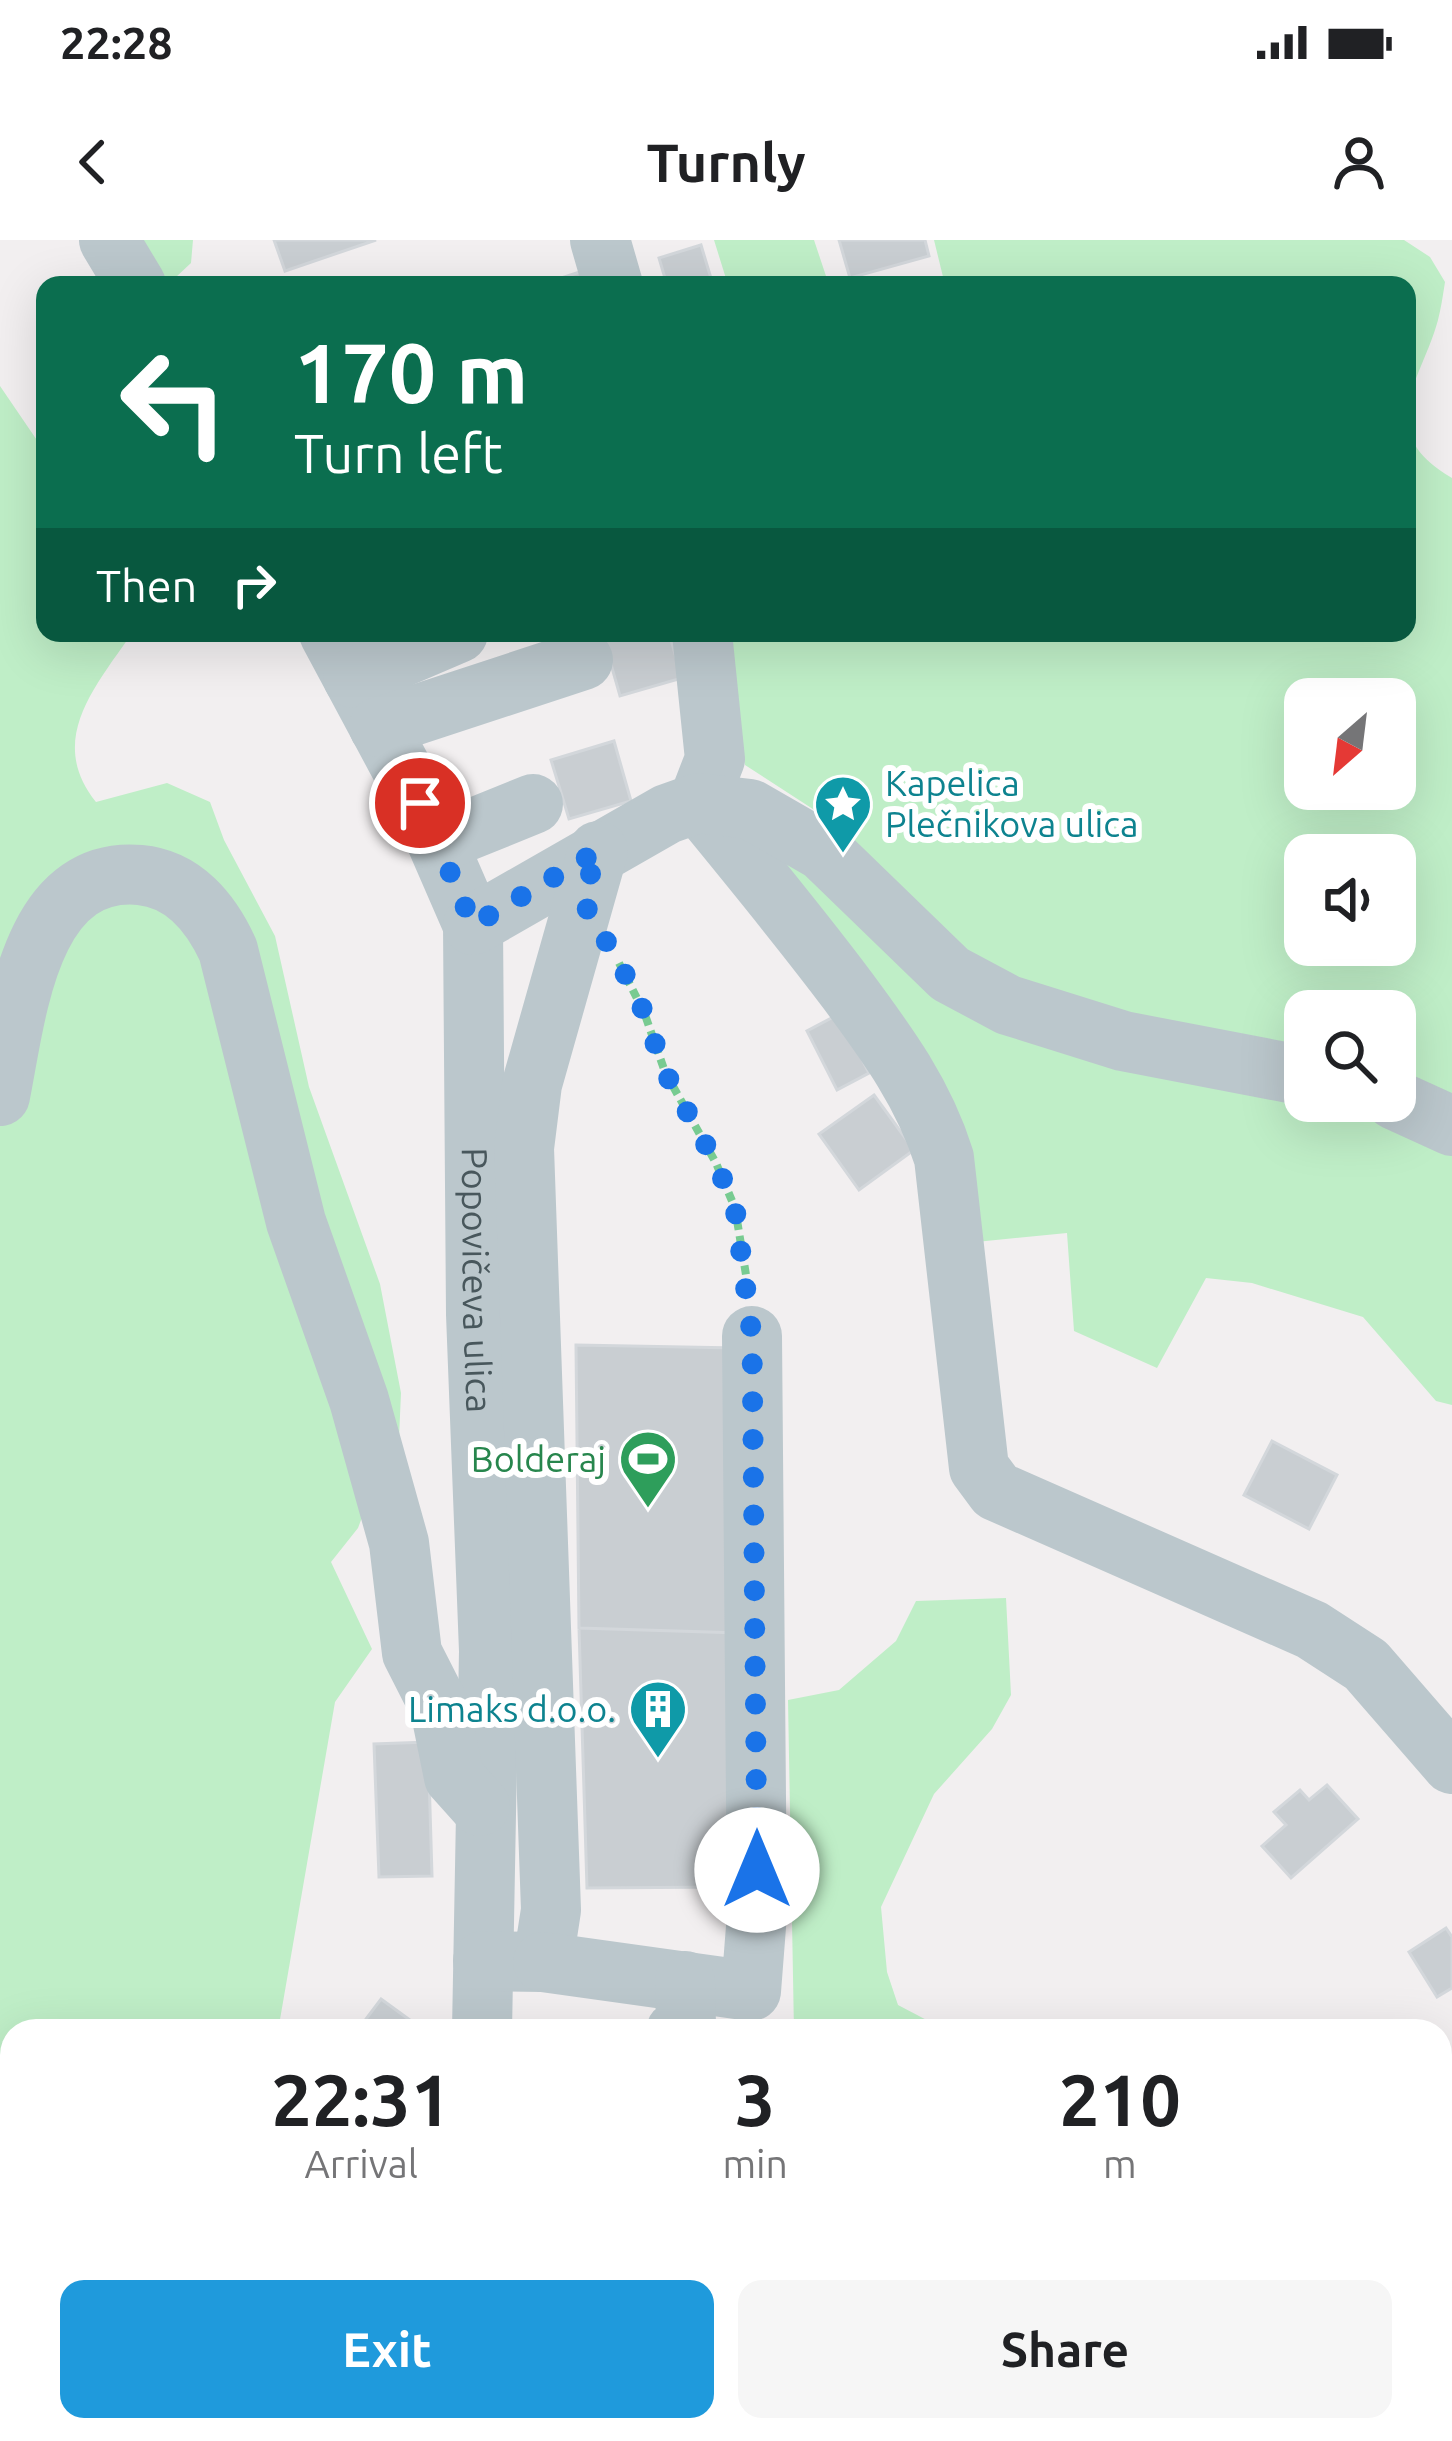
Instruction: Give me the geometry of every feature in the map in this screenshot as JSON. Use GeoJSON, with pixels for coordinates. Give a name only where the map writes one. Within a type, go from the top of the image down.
{"type":"FeatureCollection","features":[{"type":"Feature","properties":{"kind":"street"},"geometry":{"type":"LineString","coordinates":[[109,240],[131,276]]}},
{"type":"Feature","properties":{"kind":"street"},"geometry":{"type":"LineString","coordinates":[[600,240],[610,276]]}},
{"type":"Feature","properties":{"kind":"street"},"geometry":{"type":"LineString","coordinates":[[354,679],[438,642]]}},
{"type":"Feature","properties":{"kind":"street"},"geometry":{"type":"LineString","coordinates":[[698,802],[715,759],[703,642]]}},
{"type":"Feature","properties":{"kind":"street"},"geometry":{"type":"LineString","coordinates":[[354,679],[583,660]]}},
{"type":"Feature","properties":{"kind":"street","name":"Popovičeva ulica"},"geometry":{"type":"LineString","coordinates":[[354,679],[439,842],[473,925],[476,1314],[489,1652],[482,2019]]}},
{"type":"Feature","properties":{"kind":"street"},"geometry":{"type":"LineString","coordinates":[[698,802],[800,927],[905,1069],[932,1117],[944,1158],[979,1468],[996,1491],[1312,1630],[1366,1665],[1452,1764]]}},
{"type":"Feature","properties":{"kind":"street"},"geometry":{"type":"LineString","coordinates":[[473,925],[590,876],[667,814],[698,802],[750,809],[823,851],[950,974],[1008,1005],[1123,1041],[1284,1072]]}},
{"type":"Feature","properties":{"kind":"street"},"geometry":{"type":"LineString","coordinates":[[439,842],[533,804]]}},
{"type":"Feature","properties":{"kind":"street"},"geometry":{"type":"LineString","coordinates":[[0,1096],[17,1006],[34,952],[53,916],[72,894],[96,878],[122,873],[154,876],[188,893],[215,922],[228,950],[296,1222],[359,1400],[400,1543],[390,1660],[440,1708],[454,1778],[486,1810]]}},
{"type":"Feature","properties":{"kind":"street"},"geometry":{"type":"LineString","coordinates":[[543,1962],[551,1910],[524,1148],[532,1084],[590,876]]}},
{"type":"Feature","properties":{"kind":"street"},"geometry":{"type":"LineString","coordinates":[[1416,1110],[1452,1126]]}},
{"type":"Feature","properties":{"kind":"street"},"geometry":{"type":"LineString","coordinates":[[483,1961],[543,1962],[681,2006],[751,1991],[757,1891],[752,1336]]}},
{"type":"Feature","properties":{"kind":"path"},"geometry":{"type":"LineString","coordinates":[[590,876],[665,1072],[716,1163],[735,1208],[752,1336]]}},
{"type":"Feature","properties":{"kind":"green space"},"geometry":{"type":"Polygon","coordinates":[[[131,240],[193,240],[191,263],[177,276],[154,276],[131,240]]]}},
{"type":"Feature","properties":{"kind":"green space"},"geometry":{"type":"Polygon","coordinates":[[[714,240],[814,240],[826,276],[725,276],[714,240]]]}},
{"type":"Feature","properties":{"kind":"green space"},"geometry":{"type":"Polygon","coordinates":[[[934,240],[1404,240],[1430,257],[1445,282],[1438,320],[1416,380],[1416,276],[943,276],[934,240]]]}},
{"type":"Feature","properties":{"kind":"green space"},"geometry":{"type":"Polygon","coordinates":[[[0,386],[36,439],[36,642],[126,642],[82,714],[75,757],[82,779],[96,802],[167,783],[210,802],[224,840],[275,936],[309,1087],[380,1284],[401,1393],[397,1483],[367,1504],[358,1528],[331,1562],[372,1649],[335,1702],[280,2019],[0,2019],[0,386]]]}},
{"type":"Feature","properties":{"kind":"green space"},"geometry":{"type":"Polygon","coordinates":[[[1416,446],[1452,478],[1452,1101],[1416,1085],[1416,990],[1284,990],[1284,1051],[1098,1014],[964,955],[819,813],[745,765],[719,642],[1416,642],[1416,446]]]}},
{"type":"Feature","properties":{"kind":"green space"},"geometry":{"type":"Polygon","coordinates":[[[782,858],[816,881],[874,938],[1284,1092],[1284,1122],[1391,1122],[1452,1149],[1452,1405],[1436,1401],[1363,1317],[1252,1283],[1206,1278],[1157,1368],[1074,1331],[1067,1233],[976,1242],[782,858]]]}},
{"type":"Feature","properties":{"kind":"green space"},"geometry":{"type":"Polygon","coordinates":[[[1006,1598],[1011,1695],[992,1729],[934,1794],[881,1907],[887,1972],[898,2005],[925,2019],[794,2019],[788,1700],[839,1690],[896,1641],[916,1601],[1006,1598]]]}},
{"type":"Feature","properties":{"kind":"building"},"geometry":{"type":"Polygon","coordinates":[[[274,240],[376,240],[285,271],[274,240]]]}},
{"type":"Feature","properties":{"kind":"building"},"geometry":{"type":"Polygon","coordinates":[[[839,240],[925,240],[929,256],[849,276],[839,240]]]}},
{"type":"Feature","properties":{"kind":"building"},"geometry":{"type":"Polygon","coordinates":[[[701,245],[710,276],[664,276],[659,258],[701,245]]]}},
{"type":"Feature","properties":{"kind":"building"},"geometry":{"type":"Polygon","coordinates":[[[605,642],[672,642],[682,678],[620,696],[605,642]]]}},
{"type":"Feature","properties":{"kind":"building"},"geometry":{"type":"Polygon","coordinates":[[[614,741],[631,801],[569,819],[551,760],[614,741]]]}},
{"type":"Feature","properties":{"kind":"building"},"geometry":{"type":"Polygon","coordinates":[[[839,1014],[869,1073],[837,1090],[807,1031],[839,1014]]]}},
{"type":"Feature","properties":{"kind":"building"},"geometry":{"type":"Polygon","coordinates":[[[874,1095],[914,1150],[859,1190],[819,1134],[874,1095]]]}},
{"type":"Feature","properties":{"kind":"building","name":"Bolderaj"},"geometry":{"type":"Polygon","coordinates":[[[576,1345],[737,1348],[740,1633],[579,1628],[576,1345]]]}},
{"type":"Feature","properties":{"kind":"building"},"geometry":{"type":"Polygon","coordinates":[[[1272,1441],[1337,1475],[1309,1529],[1244,1495],[1272,1441]]]}},
{"type":"Feature","properties":{"kind":"building","name":"Limaks d.o.o."},"geometry":{"type":"Polygon","coordinates":[[[579,1628],[740,1633],[728,1887],[587,1888],[579,1628]]]}},
{"type":"Feature","properties":{"kind":"building"},"geometry":{"type":"Polygon","coordinates":[[[428,1742],[432,1876],[379,1877],[374,1744],[428,1742]]]}},
{"type":"Feature","properties":{"kind":"building"},"geometry":{"type":"Polygon","coordinates":[[[1327,1785],[1358,1819],[1291,1878],[1262,1846],[1286,1825],[1274,1812],[1300,1790],[1309,1800],[1327,1785]]]}},
{"type":"Feature","properties":{"kind":"building"},"geometry":{"type":"Polygon","coordinates":[[[1446,1928],[1452,1937],[1452,1988],[1437,1997],[1409,1952],[1446,1928]]]}},
{"type":"Feature","properties":{"kind":"building"},"geometry":{"type":"Polygon","coordinates":[[[381,1999],[408,2019],[366,2019],[381,1999]]]}},
{"type":"Feature","properties":{"kind":"place","name":"Kapelica Plečnikova ulica"},"geometry":{"type":"Point","coordinates":[843,855]}},
{"type":"Feature","properties":{"kind":"place","name":"Bolderaj"},"geometry":{"type":"Point","coordinates":[648,1510]}},
{"type":"Feature","properties":{"kind":"place","name":"Limaks d.o.o."},"geometry":{"type":"Point","coordinates":[658,1760]}},
{"type":"Feature","properties":{"kind":"route"},"geometry":{"type":"LineString","coordinates":[[420,803],[473,925],[598,851],[582,900],[644,1012],[665,1072],[716,1163],[735,1208],[752,1336],[757,1870]]}}]}
